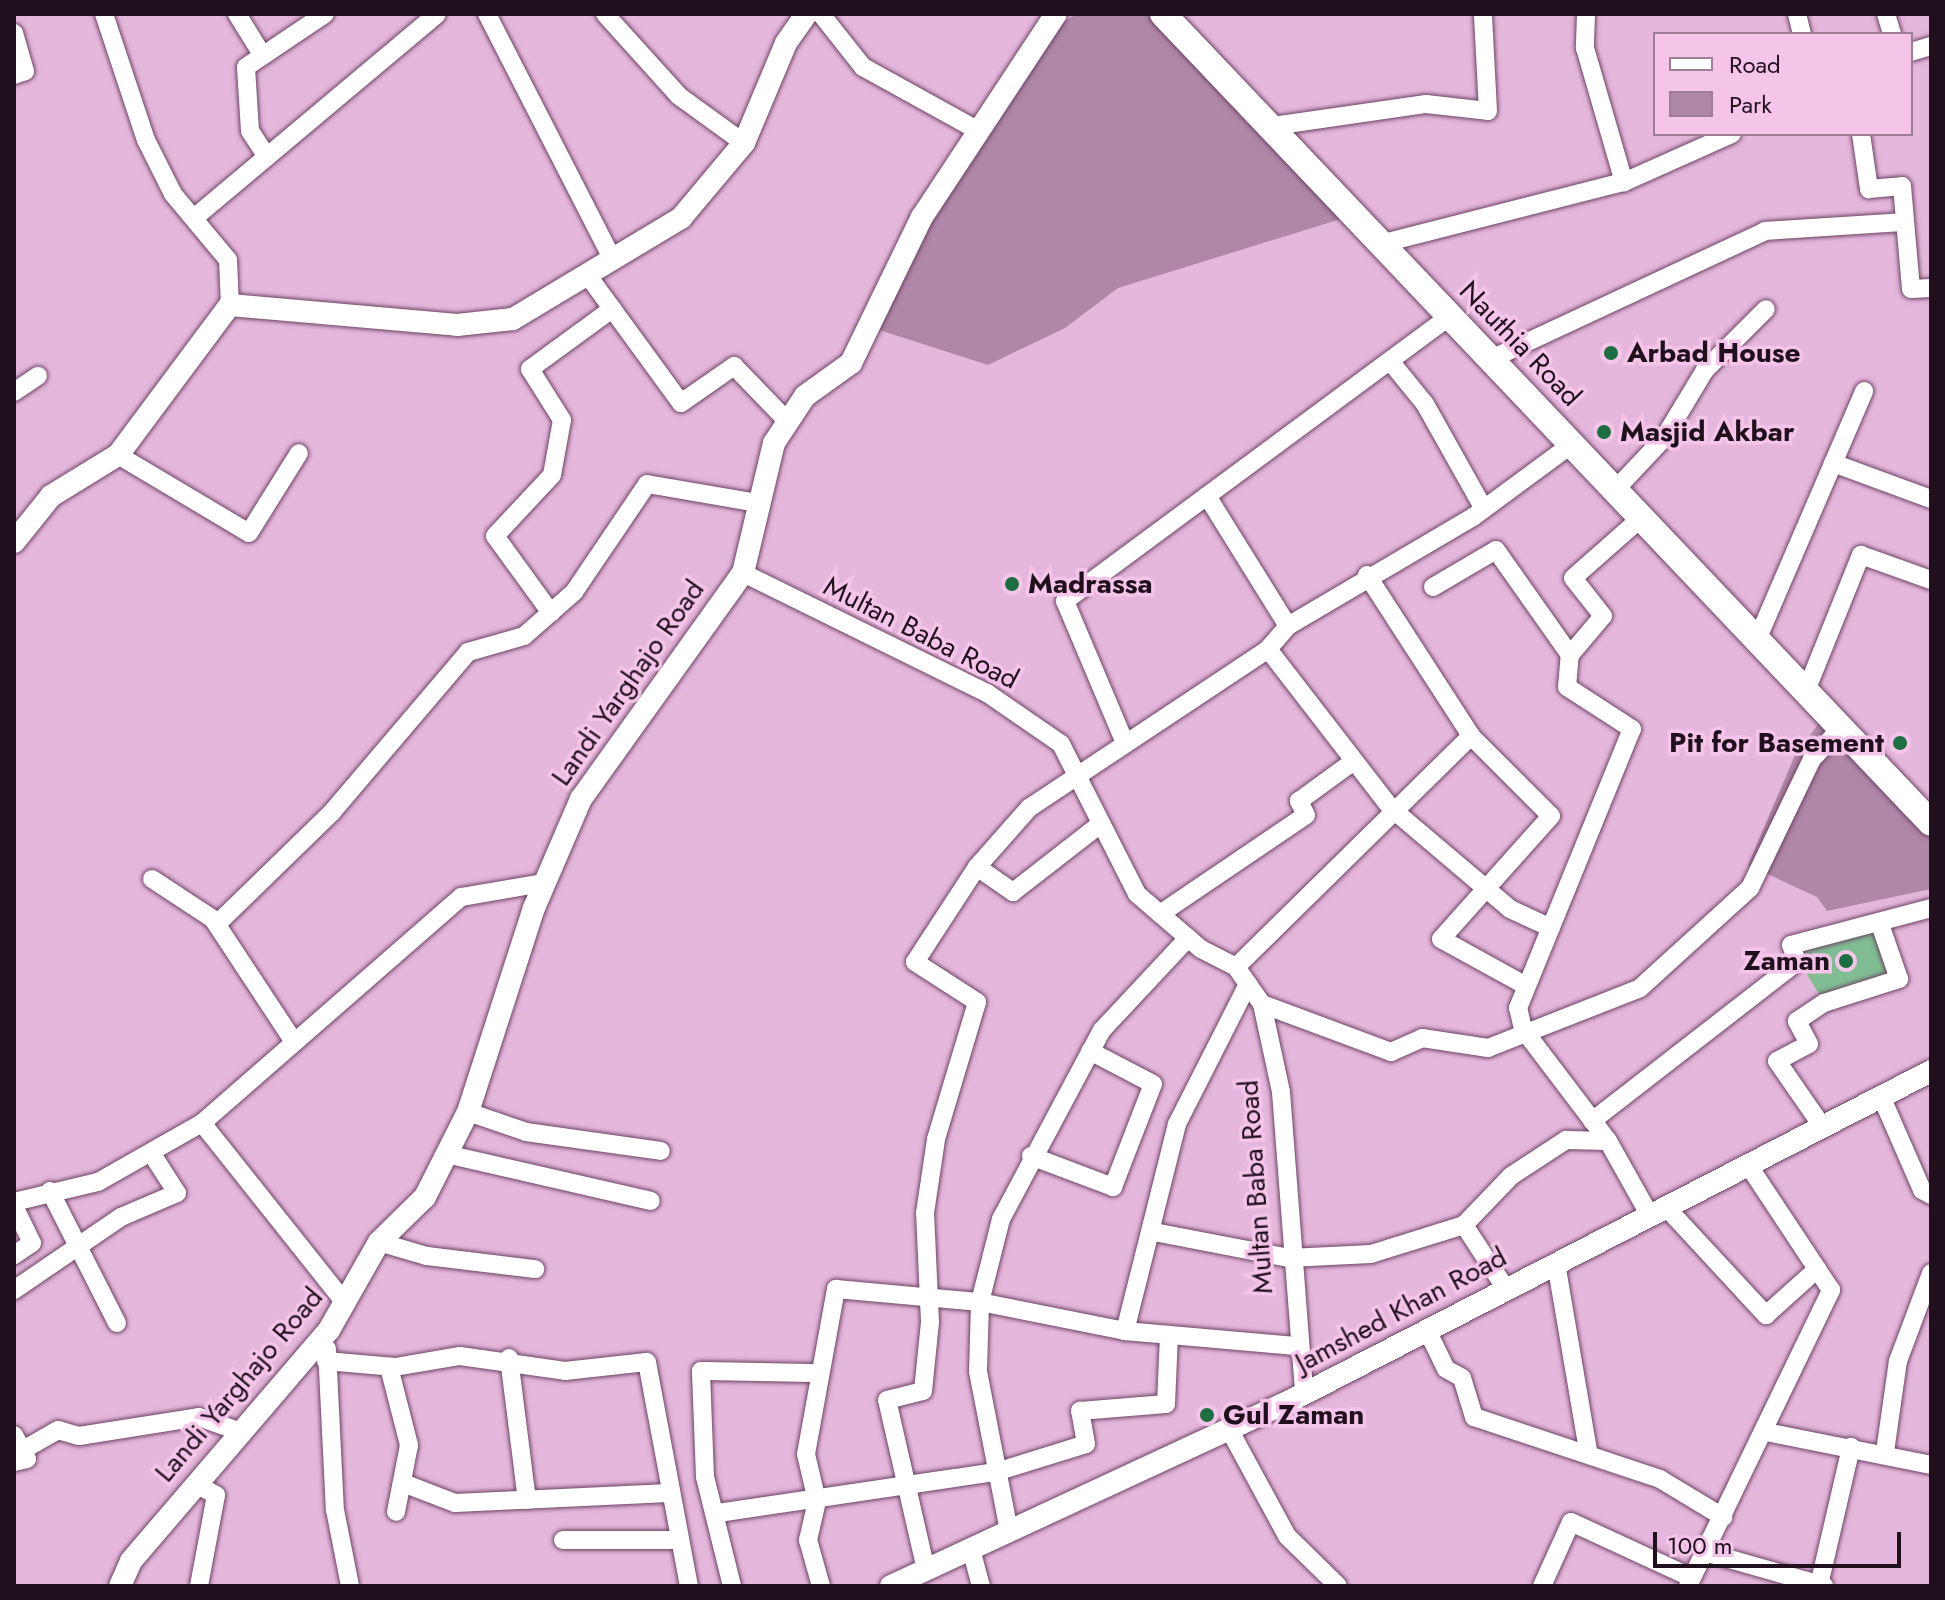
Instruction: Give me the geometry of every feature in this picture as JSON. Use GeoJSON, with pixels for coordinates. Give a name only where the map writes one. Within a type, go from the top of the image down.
{"type":"FeatureCollection","features":[{"type":"Feature","properties":{"kind":"main road","name":"Nauthia Road"},"geometry":{"type":"LineString","coordinates":[[1163,14],[1273,126],[1380,244],[1931,823]]}},
{"type":"Feature","properties":{"kind":"street"},"geometry":{"type":"LineString","coordinates":[[14,542],[51,496],[118,455],[230,305],[228,260],[194,218],[146,140],[104,14]]}},
{"type":"Feature","properties":{"kind":"street"},"geometry":{"type":"LineString","coordinates":[[237,14],[263,56]]}},
{"type":"Feature","properties":{"kind":"street"},"geometry":{"type":"LineString","coordinates":[[267,157],[250,131],[246,67],[325,14]]}},
{"type":"Feature","properties":{"kind":"street"},"geometry":{"type":"LineString","coordinates":[[194,218],[437,14]]}},
{"type":"Feature","properties":{"kind":"street"},"geometry":{"type":"LineString","coordinates":[[487,14],[613,260]]}},
{"type":"Feature","properties":{"kind":"street"},"geometry":{"type":"LineString","coordinates":[[605,14],[679,96],[744,143]]}},
{"type":"Feature","properties":{"kind":"street"},"geometry":{"type":"LineString","coordinates":[[230,305],[457,325],[513,319],[589,277],[681,218],[744,143],[786,43],[806,14]]}},
{"type":"Feature","properties":{"kind":"street"},"geometry":{"type":"LineString","coordinates":[[821,14],[863,67],[979,131]]}},
{"type":"Feature","properties":{"kind":"street"},"geometry":{"type":"LineString","coordinates":[[1273,126],[1426,104],[1488,111],[1483,14]]}},
{"type":"Feature","properties":{"kind":"street"},"geometry":{"type":"LineString","coordinates":[[1586,14],[1585,48],[1624,182]]}},
{"type":"Feature","properties":{"kind":"street","name":"Landi Yarghajo Road"},"geometry":{"type":"LineString","coordinates":[[120,1586],[131,1561],[329,1330],[379,1242],[425,1197],[468,1112],[543,883],[581,799],[743,573],[774,443],[805,396],[851,363],[922,217],[1054,15]]}},
{"type":"Feature","properties":{"kind":"street"},"geometry":{"type":"LineString","coordinates":[[14,33],[25,71],[14,75]]}},
{"type":"Feature","properties":{"kind":"street"},"geometry":{"type":"LineString","coordinates":[[1380,244],[1624,182],[1728,136]]}},
{"type":"Feature","properties":{"kind":"street"},"geometry":{"type":"LineString","coordinates":[[1861,136],[1869,189],[1902,186],[1911,289],[1931,288]]}},
{"type":"Feature","properties":{"kind":"street"},"geometry":{"type":"LineString","coordinates":[[1491,359],[1765,231],[1905,222]]}},
{"type":"Feature","properties":{"kind":"street"},"geometry":{"type":"LineString","coordinates":[[589,277],[681,403],[734,366],[788,422]]}},
{"type":"Feature","properties":{"kind":"street"},"geometry":{"type":"LineString","coordinates":[[551,613],[495,536],[552,475],[562,420],[530,369],[612,309]]}},
{"type":"Feature","properties":{"kind":"street"},"geometry":{"type":"LineString","coordinates":[[1615,490],[1664,438],[1705,370],[1766,309]]}},
{"type":"Feature","properties":{"kind":"street"},"geometry":{"type":"LineString","coordinates":[[1125,743],[1065,601],[1449,317]]}},
{"type":"Feature","properties":{"kind":"street"},"geometry":{"type":"LineString","coordinates":[[1390,361],[1425,404],[1484,509]]}},
{"type":"Feature","properties":{"kind":"street"},"geometry":{"type":"LineString","coordinates":[[14,392],[38,376]]}},
{"type":"Feature","properties":{"kind":"street"},"geometry":{"type":"LineString","coordinates":[[1757,640],[1864,391]]}},
{"type":"Feature","properties":{"kind":"street"},"geometry":{"type":"LineString","coordinates":[[926,1570],[887,1400],[923,1391],[928,1297],[925,1213],[936,1139],[977,1002],[915,962],[977,867],[1029,808],[1268,649],[1288,626],[1367,575],[1484,509],[1572,444]]}},
{"type":"Feature","properties":{"kind":"street"},"geometry":{"type":"LineString","coordinates":[[118,455],[249,533],[299,453]]}},
{"type":"Feature","properties":{"kind":"street"},"geometry":{"type":"LineString","coordinates":[[1833,463],[1931,499]]}},
{"type":"Feature","properties":{"kind":"street"},"geometry":{"type":"LineString","coordinates":[[217,924],[332,812],[468,652],[524,636],[574,592],[647,484],[758,503]]}},
{"type":"Feature","properties":{"kind":"street"},"geometry":{"type":"LineString","coordinates":[[1207,496],[1288,626]]}},
{"type":"Feature","properties":{"kind":"street"},"geometry":{"type":"LineString","coordinates":[[1641,518],[1573,578],[1603,616],[1570,655],[1567,687],[1632,729],[1551,928],[1523,984],[1523,1029],[1657,1210],[1766,1315],[1817,1269]]}},
{"type":"Feature","properties":{"kind":"street"},"geometry":{"type":"LineString","coordinates":[[1433,587],[1496,550],[1570,655]]}},
{"type":"Feature","properties":{"kind":"street"},"geometry":{"type":"LineString","coordinates":[[1806,691],[1861,555],[1931,580]]}},
{"type":"Feature","properties":{"kind":"street","name":"Multan Baba Road"},"geometry":{"type":"LineString","coordinates":[[743,573],[987,693],[1061,744],[1099,825],[1137,894],[1188,938],[1236,967],[1262,1004],[1281,1092],[1295,1346],[1304,1394]]}},
{"type":"Feature","properties":{"kind":"street"},"geometry":{"type":"LineString","coordinates":[[1367,575],[1471,736],[1551,816],[1483,887],[1441,939],[1523,984]]}},
{"type":"Feature","properties":{"kind":"street"},"geometry":{"type":"LineString","coordinates":[[1268,649],[1391,808],[1483,887],[1551,928]]}},
{"type":"Feature","properties":{"kind":"street"},"geometry":{"type":"LineString","coordinates":[[1262,1004],[1391,1052],[1422,1038],[1488,1048],[1523,1029],[1569,1019],[1640,988],[1750,888],[1812,759],[1841,728]]}},
{"type":"Feature","properties":{"kind":"street"},"geometry":{"type":"LineString","coordinates":[[1236,967],[1391,808],[1471,736]]}},
{"type":"Feature","properties":{"kind":"street"},"geometry":{"type":"LineString","coordinates":[[1160,914],[1306,815],[1299,801],[1354,761]]}},
{"type":"Feature","properties":{"kind":"street"},"geometry":{"type":"LineString","coordinates":[[977,867],[1013,892],[1099,825]]}},
{"type":"Feature","properties":{"kind":"street"},"geometry":{"type":"LineString","coordinates":[[152,879],[217,924],[294,1042]]}},
{"type":"Feature","properties":{"kind":"street"},"geometry":{"type":"LineString","coordinates":[[14,1255],[32,1243],[14,1204],[50,1191],[89,1186],[152,1154],[202,1123],[461,897],[543,883]]}},
{"type":"Feature","properties":{"kind":"street"},"geometry":{"type":"LineString","coordinates":[[1592,1121],[1797,962],[1791,945],[1880,924],[1931,908]]}},
{"type":"Feature","properties":{"kind":"street"},"geometry":{"type":"LineString","coordinates":[[1822,1126],[1777,1061],[1809,1044],[1797,1021],[1824,1003],[1899,979],[1880,924]]}},
{"type":"Feature","properties":{"kind":"street"},"geometry":{"type":"LineString","coordinates":[[1009,1531],[978,1371],[980,1302],[1001,1219],[1031,1156],[1090,1051],[1188,938]]}},
{"type":"Feature","properties":{"kind":"street"},"geometry":{"type":"LineString","coordinates":[[1125,1331],[1154,1232],[1177,1124],[1248,984]]}},
{"type":"Feature","properties":{"kind":"street"},"geometry":{"type":"LineString","coordinates":[[1031,1156],[1113,1187],[1153,1084],[1090,1051]]}},
{"type":"Feature","properties":{"kind":"street","name":"Jamshed Khan Road"},"geometry":{"type":"LineString","coordinates":[[891,1586],[1304,1394],[1747,1163],[1931,1071]]}},
{"type":"Feature","properties":{"kind":"street"},"geometry":{"type":"LineString","coordinates":[[1881,1096],[1922,1190],[1931,1195]]}},
{"type":"Feature","properties":{"kind":"street"},"geometry":{"type":"LineString","coordinates":[[468,1112],[526,1132],[661,1151]]}},
{"type":"Feature","properties":{"kind":"street"},"geometry":{"type":"LineString","coordinates":[[202,1123],[346,1304]]}},
{"type":"Feature","properties":{"kind":"street"},"geometry":{"type":"LineString","coordinates":[[1154,1232],[1289,1258],[1371,1254],[1464,1225],[1511,1176],[1566,1140],[1608,1141]]}},
{"type":"Feature","properties":{"kind":"street"},"geometry":{"type":"LineString","coordinates":[[14,1290],[79,1243],[177,1193],[152,1154]]}},
{"type":"Feature","properties":{"kind":"street"},"geometry":{"type":"LineString","coordinates":[[446,1154],[651,1201]]}},
{"type":"Feature","properties":{"kind":"street"},"geometry":{"type":"LineString","coordinates":[[1542,1586],[1571,1522],[1690,1582],[1766,1432],[1831,1290],[1747,1163]]}},
{"type":"Feature","properties":{"kind":"street"},"geometry":{"type":"LineString","coordinates":[[50,1191],[117,1323]]}},
{"type":"Feature","properties":{"kind":"street"},"geometry":{"type":"LineString","coordinates":[[1464,1225],[1506,1289]]}},
{"type":"Feature","properties":{"kind":"street"},"geometry":{"type":"LineString","coordinates":[[379,1242],[427,1256],[535,1269]]}},
{"type":"Feature","properties":{"kind":"street"},"geometry":{"type":"LineString","coordinates":[[1556,1263],[1588,1451]]}},
{"type":"Feature","properties":{"kind":"street"},"geometry":{"type":"LineString","coordinates":[[1885,1452],[1898,1361],[1931,1273]]}},
{"type":"Feature","properties":{"kind":"street"},"geometry":{"type":"LineString","coordinates":[[821,1586],[808,1540],[817,1501],[806,1454],[816,1373],[836,1289],[980,1302],[1125,1331],[1295,1346]]}},
{"type":"Feature","properties":{"kind":"street"},"geometry":{"type":"LineString","coordinates":[[329,1330],[326,1361],[335,1510],[350,1586]]}},
{"type":"Feature","properties":{"kind":"street"},"geometry":{"type":"LineString","coordinates":[[1427,1330],[1446,1369],[1462,1378],[1474,1417],[1588,1451],[1660,1479],[1723,1517]]}},
{"type":"Feature","properties":{"kind":"street"},"geometry":{"type":"LineString","coordinates":[[718,1513],[817,1501],[906,1482],[996,1472],[1086,1444],[1080,1411],[1166,1404],[1169,1335]]}},
{"type":"Feature","properties":{"kind":"street"},"geometry":{"type":"LineString","coordinates":[[326,1361],[389,1367],[460,1356],[509,1358],[565,1371],[647,1362],[669,1493],[689,1586]]}},
{"type":"Feature","properties":{"kind":"street"},"geometry":{"type":"LineString","coordinates":[[509,1358],[527,1500]]}},
{"type":"Feature","properties":{"kind":"street"},"geometry":{"type":"LineString","coordinates":[[389,1367],[409,1445],[396,1512]]}},
{"type":"Feature","properties":{"kind":"street"},"geometry":{"type":"LineString","coordinates":[[732,1586],[718,1513],[705,1477],[701,1371],[816,1373]]}},
{"type":"Feature","properties":{"kind":"street"},"geometry":{"type":"LineString","coordinates":[[17,1449],[58,1430],[79,1436],[199,1417],[241,1432]]}},
{"type":"Feature","properties":{"kind":"street"},"geometry":{"type":"LineString","coordinates":[[1229,1429],[1287,1536],[1338,1586]]}},
{"type":"Feature","properties":{"kind":"street"},"geometry":{"type":"LineString","coordinates":[[1766,1432],[1885,1452],[1931,1465]]}},
{"type":"Feature","properties":{"kind":"street"},"geometry":{"type":"LineString","coordinates":[[1705,1552],[1822,1585],[1851,1447]]}},
{"type":"Feature","properties":{"kind":"street"},"geometry":{"type":"LineString","coordinates":[[403,1483],[455,1503],[669,1493]]}},
{"type":"Feature","properties":{"kind":"street"},"geometry":{"type":"LineString","coordinates":[[196,1484],[216,1495],[199,1586]]}},
{"type":"Feature","properties":{"kind":"street"},"geometry":{"type":"LineString","coordinates":[[563,1540],[680,1540]]}},
{"type":"Feature","properties":{"kind":"street"},"geometry":{"type":"LineString","coordinates":[[971,1549],[981,1586]]}},
{"type":"Feature","properties":{"kind":"green space"},"geometry":{"type":"Polygon","coordinates":[[[1076,14],[1148,14],[1344,218],[1118,288],[1065,328],[988,365],[876,329],[935,208],[1056,28],[1076,14]]]}},
{"type":"Feature","properties":{"kind":"green space"},"geometry":{"type":"Polygon","coordinates":[[[1823,718],[1931,832],[1931,889],[1827,911],[1817,897],[1748,865],[1795,755],[1823,718]]]}},
{"type":"Feature","properties":{"kind":"shaded area","name":"Zaman"},"geometry":{"type":"Polygon","coordinates":[[[1880,924],[1899,979],[1824,1003],[1788,942],[1880,924]]]}},
{"type":"Feature","properties":{"kind":"place","name":"Arbad House"},"geometry":{"type":"Point","coordinates":[1611,353]}},
{"type":"Feature","properties":{"kind":"place","name":"Masjid Akbar"},"geometry":{"type":"Point","coordinates":[1604,432]}},
{"type":"Feature","properties":{"kind":"place","name":"Madrassa"},"geometry":{"type":"Point","coordinates":[1012,584]}},
{"type":"Feature","properties":{"kind":"place","name":"Pit for Basement"},"geometry":{"type":"Point","coordinates":[1900,743]}},
{"type":"Feature","properties":{"kind":"place","name":"Zaman"},"geometry":{"type":"Point","coordinates":[1846,961]}},
{"type":"Feature","properties":{"kind":"place","name":"Gul Zaman"},"geometry":{"type":"Point","coordinates":[1207,1415]}}]}
